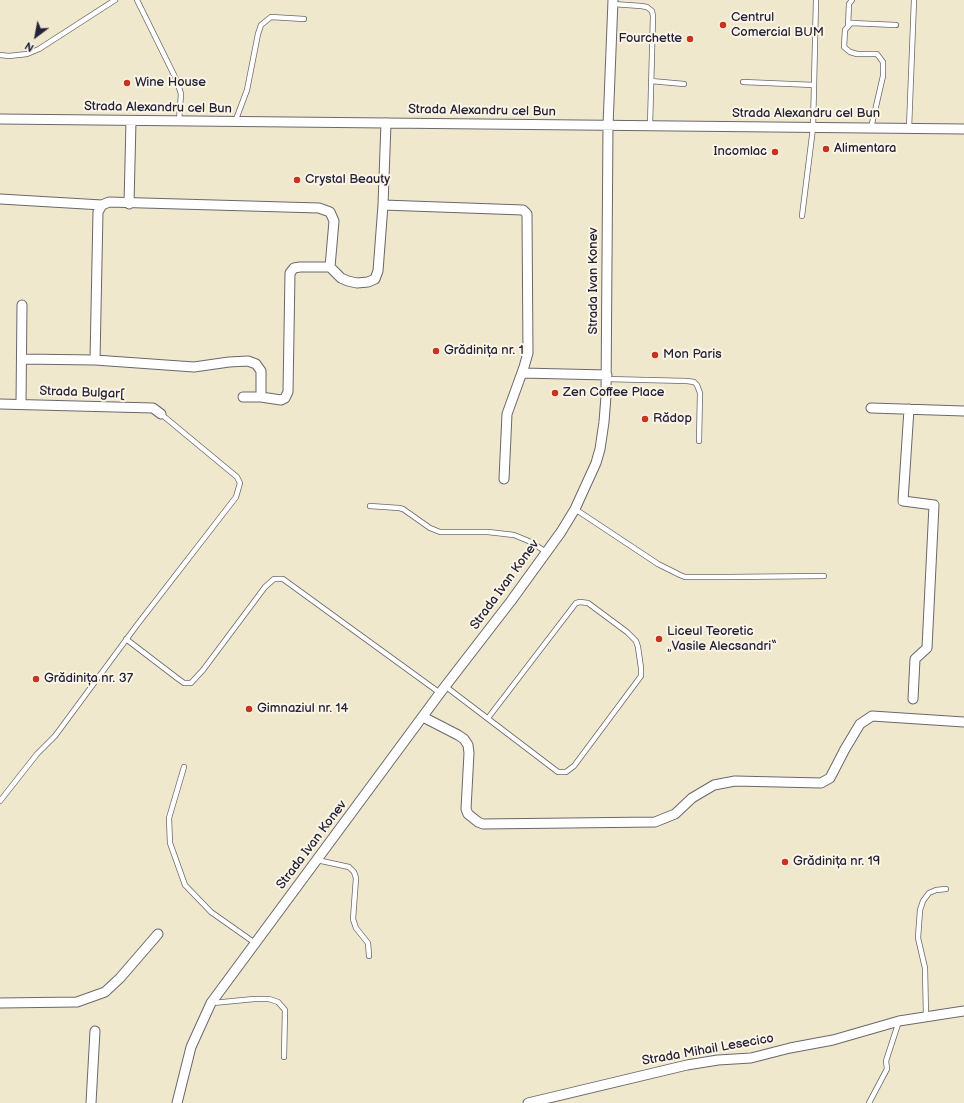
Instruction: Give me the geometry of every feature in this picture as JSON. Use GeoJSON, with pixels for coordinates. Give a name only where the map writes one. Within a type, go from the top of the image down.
{"type":"FeatureCollection","features":[{"type":"Feature","properties":{"kind":"street","name":"Strada Ivan Konev"},"geometry":{"type":"LineString","coordinates":[[177,1103],[191,1047],[211,1003],[561,532],[575,509],[596,463],[600,449],[604,422],[606,377],[608,126],[613,2]]}},
{"type":"Feature","properties":{"kind":"street","name":"Strada Alexandru cel Bun"},"geometry":{"type":"LineString","coordinates":[[0,119],[964,129]]}},
{"type":"Feature","properties":{"kind":"street"},"geometry":{"type":"LineString","coordinates":[[129,204],[131,121]]}},
{"type":"Feature","properties":{"kind":"street"},"geometry":{"type":"LineString","coordinates":[[243,397],[261,396],[280,400],[285,398],[288,392],[290,273],[294,268],[330,267],[341,278],[348,281],[363,283],[375,279],[378,271],[383,205],[386,123]]}},
{"type":"Feature","properties":{"kind":"street"},"geometry":{"type":"LineString","coordinates":[[0,198],[102,205],[109,202],[129,204],[319,208],[330,212],[334,221],[330,267]]}},
{"type":"Feature","properties":{"kind":"street"},"geometry":{"type":"LineString","coordinates":[[95,360],[98,212],[102,205]]}},
{"type":"Feature","properties":{"kind":"street"},"geometry":{"type":"LineString","coordinates":[[383,205],[523,210],[527,214],[528,353],[527,360],[507,414],[504,479]]}},
{"type":"Feature","properties":{"kind":"street"},"geometry":{"type":"LineString","coordinates":[[21,404],[22,305]]}},
{"type":"Feature","properties":{"kind":"street"},"geometry":{"type":"LineString","coordinates":[[22,359],[95,360],[194,368],[229,362],[248,361],[256,364],[261,371],[261,396]]}},
{"type":"Feature","properties":{"kind":"street"},"geometry":{"type":"LineString","coordinates":[[522,373],[606,377]]}},
{"type":"Feature","properties":{"kind":"street","name":"Strada Bulgar["},"geometry":{"type":"LineString","coordinates":[[0,404],[152,408],[161,414]]}},
{"type":"Feature","properties":{"kind":"street"},"geometry":{"type":"LineString","coordinates":[[871,408],[964,411]]}},
{"type":"Feature","properties":{"kind":"street"},"geometry":{"type":"LineString","coordinates":[[909,409],[903,501],[934,505],[927,648],[915,659],[913,699]]}},
{"type":"Feature","properties":{"kind":"street"},"geometry":{"type":"LineString","coordinates":[[423,717],[441,728],[458,735],[464,739],[468,745],[469,753],[466,809],[468,814],[478,822],[484,824],[655,822],[675,814],[692,798],[714,785],[735,781],[822,783],[830,778],[860,724],[872,716],[964,722]]}},
{"type":"Feature","properties":{"kind":"street"},"geometry":{"type":"LineString","coordinates":[[0,1003],[78,1002],[105,992],[120,978],[158,934]]}},
{"type":"Feature","properties":{"kind":"street","name":"Strada Mihail Lesecico"},"geometry":{"type":"LineString","coordinates":[[528,1103],[687,1064],[751,1058],[790,1048],[832,1040],[899,1021],[964,1011]]}},
{"type":"Feature","properties":{"kind":"street"},"geometry":{"type":"LineString","coordinates":[[91,1103],[95,1031]]}},
{"type":"Feature","properties":{"kind":"lane"},"geometry":{"type":"LineString","coordinates":[[0,55],[9,56],[27,54],[40,49],[115,0]]}},
{"type":"Feature","properties":{"kind":"lane"},"geometry":{"type":"LineString","coordinates":[[137,0],[177,81],[181,94],[179,121]]}},
{"type":"Feature","properties":{"kind":"lane"},"geometry":{"type":"LineString","coordinates":[[802,216],[813,128],[816,0]]}},
{"type":"Feature","properties":{"kind":"lane"},"geometry":{"type":"LineString","coordinates":[[852,0],[850,4],[848,26],[845,30],[844,47],[850,52],[857,54],[877,54],[883,62],[883,76],[871,128]]}},
{"type":"Feature","properties":{"kind":"lane"},"geometry":{"type":"LineString","coordinates":[[909,128],[914,0]]}},
{"type":"Feature","properties":{"kind":"lane"},"geometry":{"type":"LineString","coordinates":[[613,2],[647,7],[652,11],[652,81],[650,126]]}},
{"type":"Feature","properties":{"kind":"lane"},"geometry":{"type":"LineString","coordinates":[[235,122],[247,90],[261,25],[271,17],[304,19]]}},
{"type":"Feature","properties":{"kind":"lane"},"geometry":{"type":"LineString","coordinates":[[848,26],[851,23],[896,25]]}},
{"type":"Feature","properties":{"kind":"lane"},"geometry":{"type":"LineString","coordinates":[[652,81],[684,84]]}},
{"type":"Feature","properties":{"kind":"lane"},"geometry":{"type":"LineString","coordinates":[[743,82],[814,85]]}},
{"type":"Feature","properties":{"kind":"lane"},"geometry":{"type":"LineString","coordinates":[[606,377],[694,382],[700,393],[699,441]]}},
{"type":"Feature","properties":{"kind":"lane"},"geometry":{"type":"LineString","coordinates":[[0,801],[36,754],[55,736],[126,639],[236,497],[239,490],[240,483],[237,477],[161,414]]}},
{"type":"Feature","properties":{"kind":"lane"},"geometry":{"type":"LineString","coordinates":[[370,506],[404,509],[430,528],[440,532],[488,532],[514,535],[531,542],[546,552]]}},
{"type":"Feature","properties":{"kind":"lane"},"geometry":{"type":"LineString","coordinates":[[575,509],[658,564],[685,577],[824,576]]}},
{"type":"Feature","properties":{"kind":"lane"},"geometry":{"type":"LineString","coordinates":[[126,639],[182,681],[188,684],[191,683],[203,670],[265,587],[274,579],[283,579],[443,690],[488,718],[558,772],[566,772],[570,770],[641,676],[636,641],[588,603],[576,603],[488,718]]}},
{"type":"Feature","properties":{"kind":"lane"},"geometry":{"type":"LineString","coordinates":[[184,767],[169,818],[170,843],[185,885],[211,912],[255,943]]}},
{"type":"Feature","properties":{"kind":"lane"},"geometry":{"type":"LineString","coordinates":[[317,860],[349,867],[354,872],[356,878],[353,919],[356,928],[368,943],[369,956]]}},
{"type":"Feature","properties":{"kind":"lane"},"geometry":{"type":"LineString","coordinates":[[926,1016],[925,968],[918,938],[920,910],[923,901],[929,893],[936,890],[946,889]]}},
{"type":"Feature","properties":{"kind":"lane"},"geometry":{"type":"LineString","coordinates":[[211,1003],[254,999],[269,999],[278,1002],[284,1010],[284,1057]]}},
{"type":"Feature","properties":{"kind":"lane"},"geometry":{"type":"LineString","coordinates":[[869,1103],[887,1069],[886,1061],[899,1021]]}},
{"type":"Feature","properties":{"kind":"place","name":"Centrul Comercial BUM"},"geometry":{"type":"Point","coordinates":[723,25]}},
{"type":"Feature","properties":{"kind":"place","name":"Fourchette"},"geometry":{"type":"Point","coordinates":[690,39]}},
{"type":"Feature","properties":{"kind":"place","name":"Wine House"},"geometry":{"type":"Point","coordinates":[127,83]}},
{"type":"Feature","properties":{"kind":"place","name":"Alimentara"},"geometry":{"type":"Point","coordinates":[826,149]}},
{"type":"Feature","properties":{"kind":"place","name":"Incomlac"},"geometry":{"type":"Point","coordinates":[775,152]}},
{"type":"Feature","properties":{"kind":"place","name":"Crystal Beauty"},"geometry":{"type":"Point","coordinates":[297,180]}},
{"type":"Feature","properties":{"kind":"place","name":"Grădinița nr. 1"},"geometry":{"type":"Point","coordinates":[436,351]}},
{"type":"Feature","properties":{"kind":"place","name":"Mon Paris"},"geometry":{"type":"Point","coordinates":[655,355]}},
{"type":"Feature","properties":{"kind":"place","name":"Zen Coffee Place"},"geometry":{"type":"Point","coordinates":[555,393]}},
{"type":"Feature","properties":{"kind":"place","name":"Rădop"},"geometry":{"type":"Point","coordinates":[645,419]}},
{"type":"Feature","properties":{"kind":"place","name":"Liceul Teoretic „Vasile Alecsandri“"},"geometry":{"type":"Point","coordinates":[659,639]}},
{"type":"Feature","properties":{"kind":"place","name":"Grădinița nr. 37"},"geometry":{"type":"Point","coordinates":[36,679]}},
{"type":"Feature","properties":{"kind":"place","name":"Gimnaziul nr. 14"},"geometry":{"type":"Point","coordinates":[249,709]}},
{"type":"Feature","properties":{"kind":"place","name":"Grădinița nr. 19"},"geometry":{"type":"Point","coordinates":[785,862]}}]}
